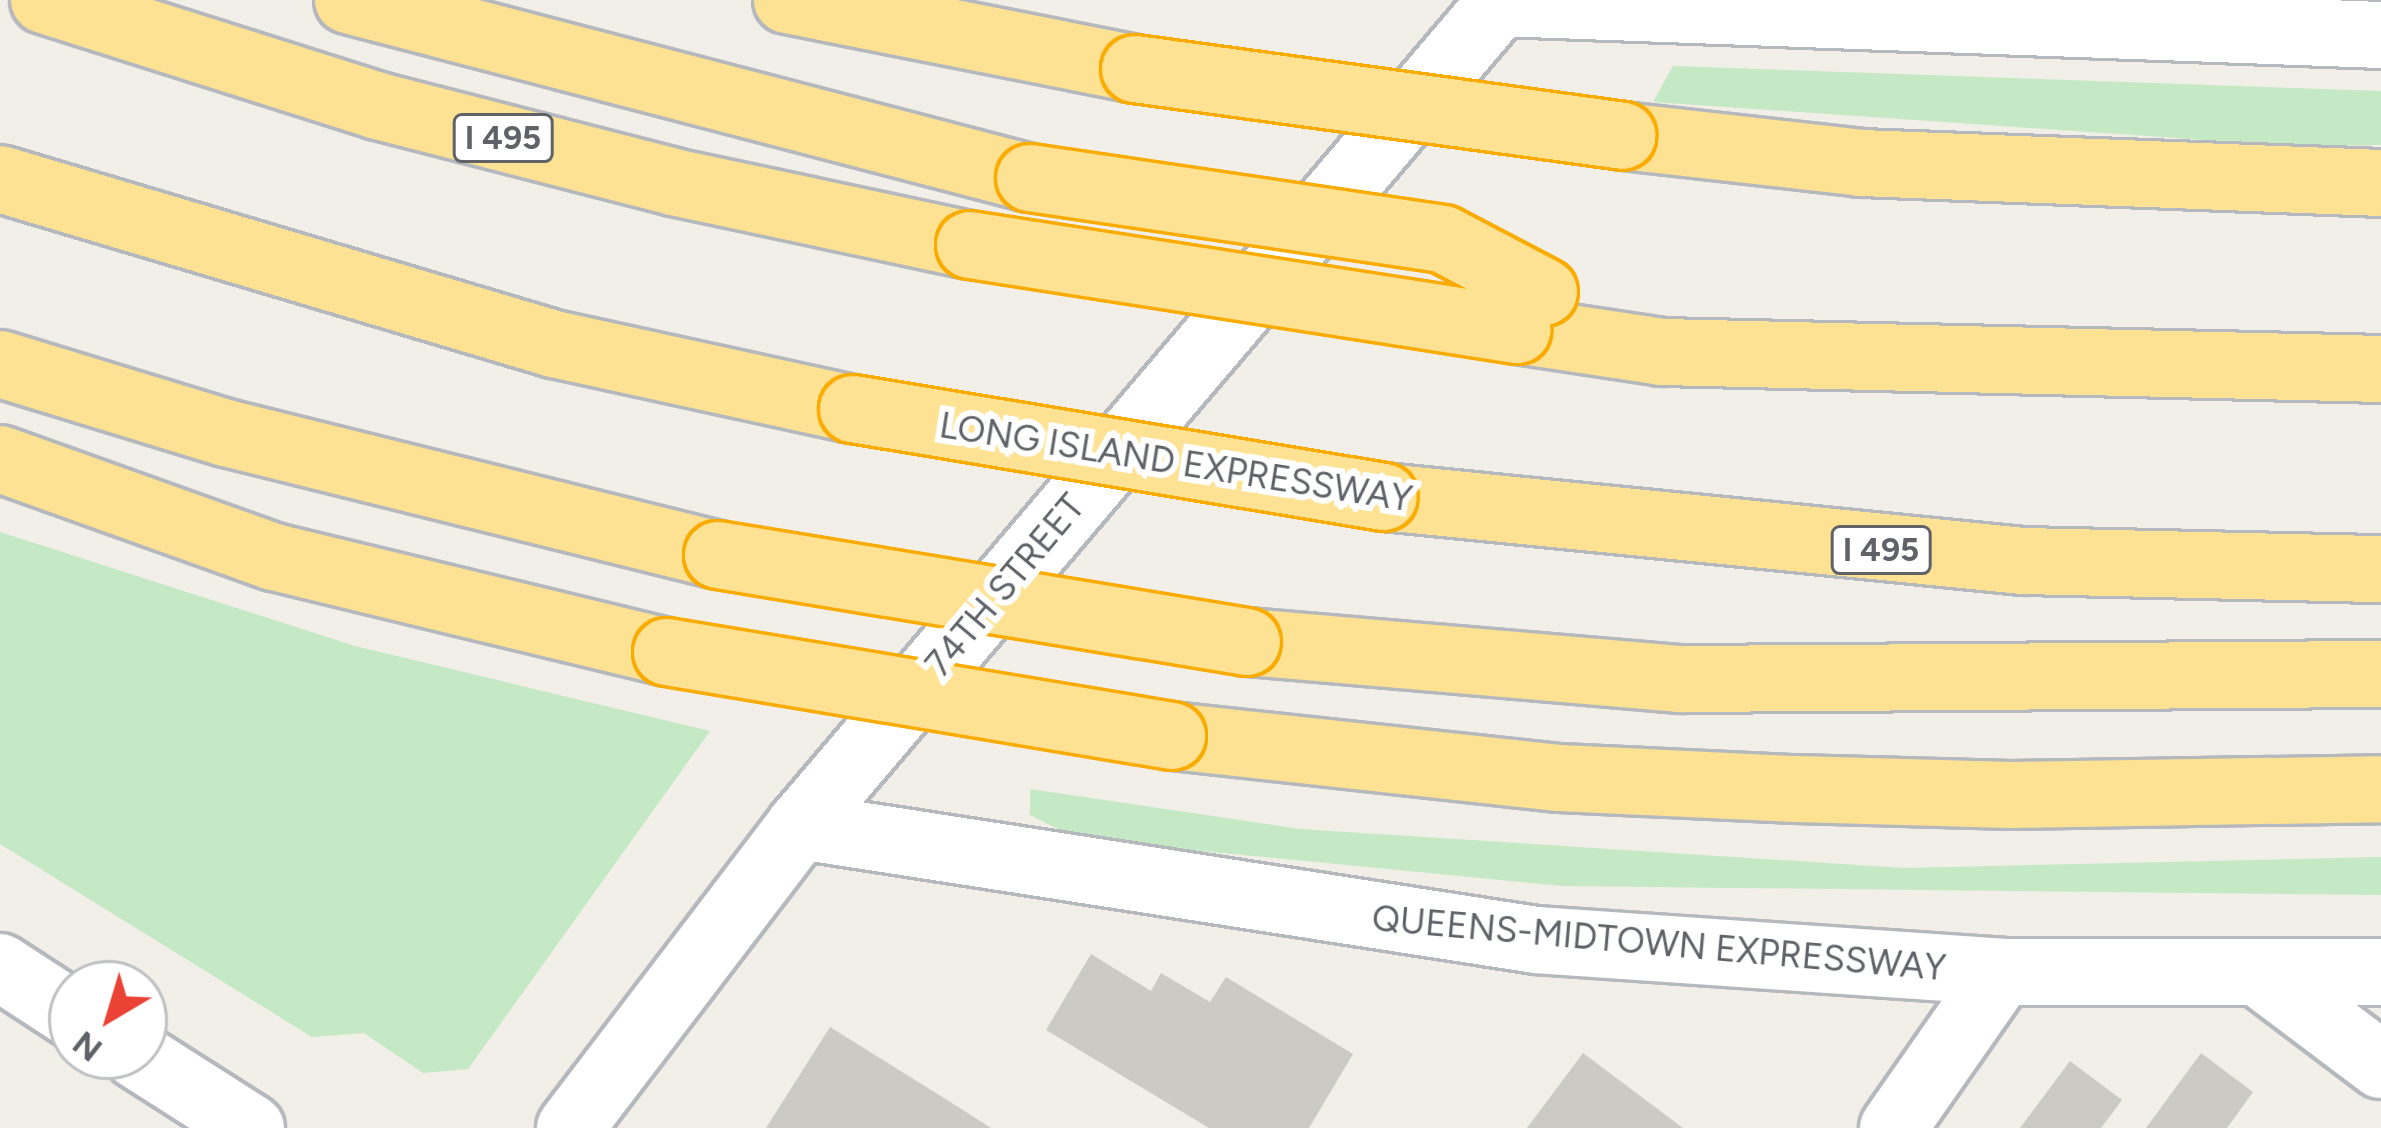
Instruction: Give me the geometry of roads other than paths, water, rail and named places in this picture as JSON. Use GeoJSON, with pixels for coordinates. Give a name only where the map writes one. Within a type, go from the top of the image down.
{"type":"FeatureCollection","features":[{"type":"Feature","properties":{"kind":"highway","name":"I 495"},"geometry":{"type":"LineString","coordinates":[[44,0],[378,106],[970,245],[1531,311],[1662,352],[2381,369]]}},
{"type":"Feature","properties":{"kind":"highway"},"geometry":{"type":"LineString","coordinates":[[348,0],[1030,178],[1443,239],[1531,311]]}},
{"type":"Feature","properties":{"kind":"highway"},"geometry":{"type":"LineString","coordinates":[[787,0],[1135,69],[1622,136],[1861,163],[2381,183]]}},
{"type":"Feature","properties":{"kind":"highway","name":"LONG ISLAND EXPRESSWAY"},"geometry":{"type":"LineString","coordinates":[[0,179],[554,344],[853,410],[1384,497],[2023,561],[2381,569]]}},
{"type":"Feature","properties":{"kind":"highway"},"geometry":{"type":"LineString","coordinates":[[0,364],[271,445],[718,555],[1247,642],[1680,679],[2381,674]]}},
{"type":"Feature","properties":{"kind":"highway"},"geometry":{"type":"LineString","coordinates":[[0,459],[274,556],[667,652],[1172,736],[1537,776],[1773,788],[2012,795],[2381,789]]}},
{"type":"Feature","properties":{"kind":"street"},"geometry":{"type":"LineString","coordinates":[[1491,1],[2381,35]]}},
{"type":"Feature","properties":{"kind":"street","name":"74TH STREET"},"geometry":{"type":"LineString","coordinates":[[570,1128],[800,826],[1491,1]]}},
{"type":"Feature","properties":{"kind":"street","name":"QUEENS-MIDTOWN EXPRESSWAY"},"geometry":{"type":"LineString","coordinates":[[800,826],[1512,937],[2002,972],[2263,976],[2381,972]]}},
{"type":"Feature","properties":{"kind":"street"},"geometry":{"type":"LineString","coordinates":[[0,968],[48,998]]}},
{"type":"Feature","properties":{"kind":"street"},"geometry":{"type":"LineString","coordinates":[[1893,1128],[2002,972]]}},
{"type":"Feature","properties":{"kind":"street"},"geometry":{"type":"LineString","coordinates":[[2263,976],[2381,1064]]}},
{"type":"Feature","properties":{"kind":"street"},"geometry":{"type":"LineString","coordinates":[[168,1075],[251,1128]]}}]}
